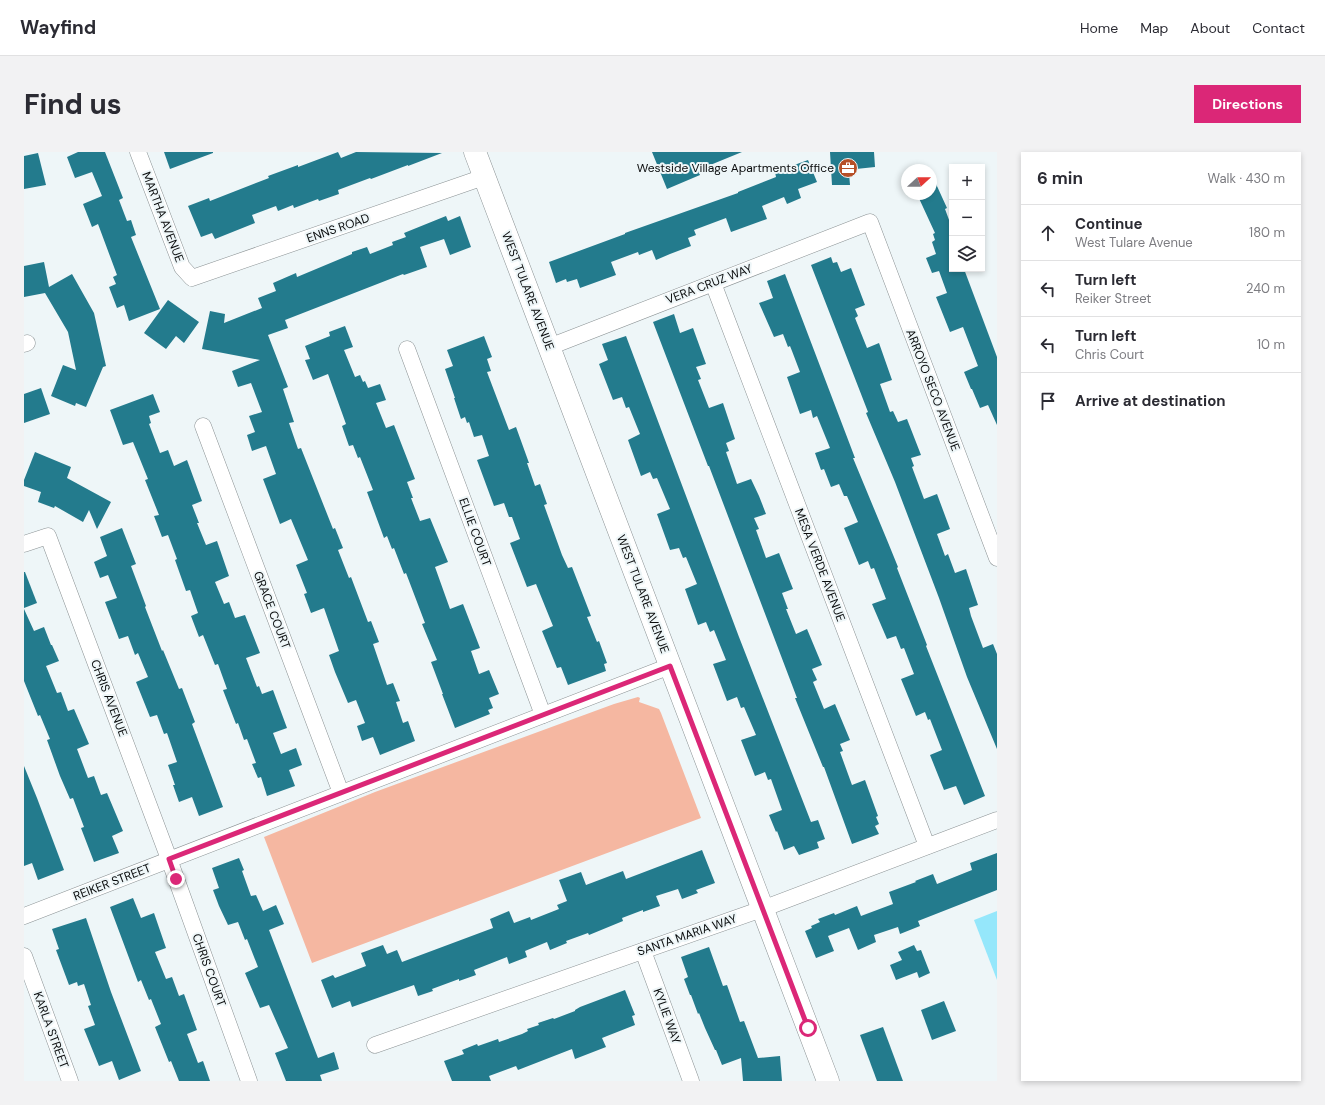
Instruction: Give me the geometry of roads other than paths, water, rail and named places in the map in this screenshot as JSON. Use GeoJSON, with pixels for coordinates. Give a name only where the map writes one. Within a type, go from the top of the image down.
{"type":"FeatureCollection","features":[{"type":"Feature","properties":{"kind":"street","name":"MARTHA AVENUE"},"geometry":{"type":"LineString","coordinates":[[138,152],[182,267],[192,278]]}},
{"type":"Feature","properties":{"kind":"street","name":"WEST TULARE AVENUE"},"geometry":{"type":"LineString","coordinates":[[474,152],[828,1081]]}},
{"type":"Feature","properties":{"kind":"street","name":"ENNS ROAD"},"geometry":{"type":"LineString","coordinates":[[192,278],[484,177]]}},
{"type":"Feature","properties":{"kind":"street","name":"VERA CRUZ WAY"},"geometry":{"type":"LineString","coordinates":[[549,347],[870,222]]}},
{"type":"Feature","properties":{"kind":"street","name":"ARROYO SECO AVENUE"},"geometry":{"type":"LineString","coordinates":[[870,222],[997,558]]}},
{"type":"Feature","properties":{"kind":"street","name":"MESA VERDE AVENUE"},"geometry":{"type":"LineString","coordinates":[[713,283],[927,846]]}},
{"type":"Feature","properties":{"kind":"street","name":"ELLIE COURT"},"geometry":{"type":"LineString","coordinates":[[407,349],[543,715]]}},
{"type":"Feature","properties":{"kind":"street","name":"GRACE COURT"},"geometry":{"type":"LineString","coordinates":[[203,426],[341,793]]}},
{"type":"Feature","properties":{"kind":"street","name":"CHRIS AVENUE"},"geometry":{"type":"LineString","coordinates":[[24,544],[48,536],[169,859]]}},
{"type":"Feature","properties":{"kind":"street","name":"REIKER STREET"},"geometry":{"type":"LineString","coordinates":[[24,916],[670,666]]}},
{"type":"Feature","properties":{"kind":"street","name":"SANTA MARIA WAY"},"geometry":{"type":"LineString","coordinates":[[375,1045],[762,909],[997,820]]}},
{"type":"Feature","properties":{"kind":"street","name":"CHRIS COURT"},"geometry":{"type":"LineString","coordinates":[[169,859],[249,1081]]}},
{"type":"Feature","properties":{"kind":"street","name":"KYLIE WAY"},"geometry":{"type":"LineString","coordinates":[[643,951],[691,1081]]}},
{"type":"Feature","properties":{"kind":"street","name":"KARLA STREET"},"geometry":{"type":"LineString","coordinates":[[24,956],[70,1081]]}},
{"type":"Feature","properties":{"kind":"water"},"geometry":{"type":"Polygon","coordinates":[[[997,911],[997,980],[974,920],[997,911]]]}},
{"type":"Feature","properties":{"kind":"place","name":"Westside Village Apartments Office"},"geometry":{"type":"Point","coordinates":[848,168]}}]}
